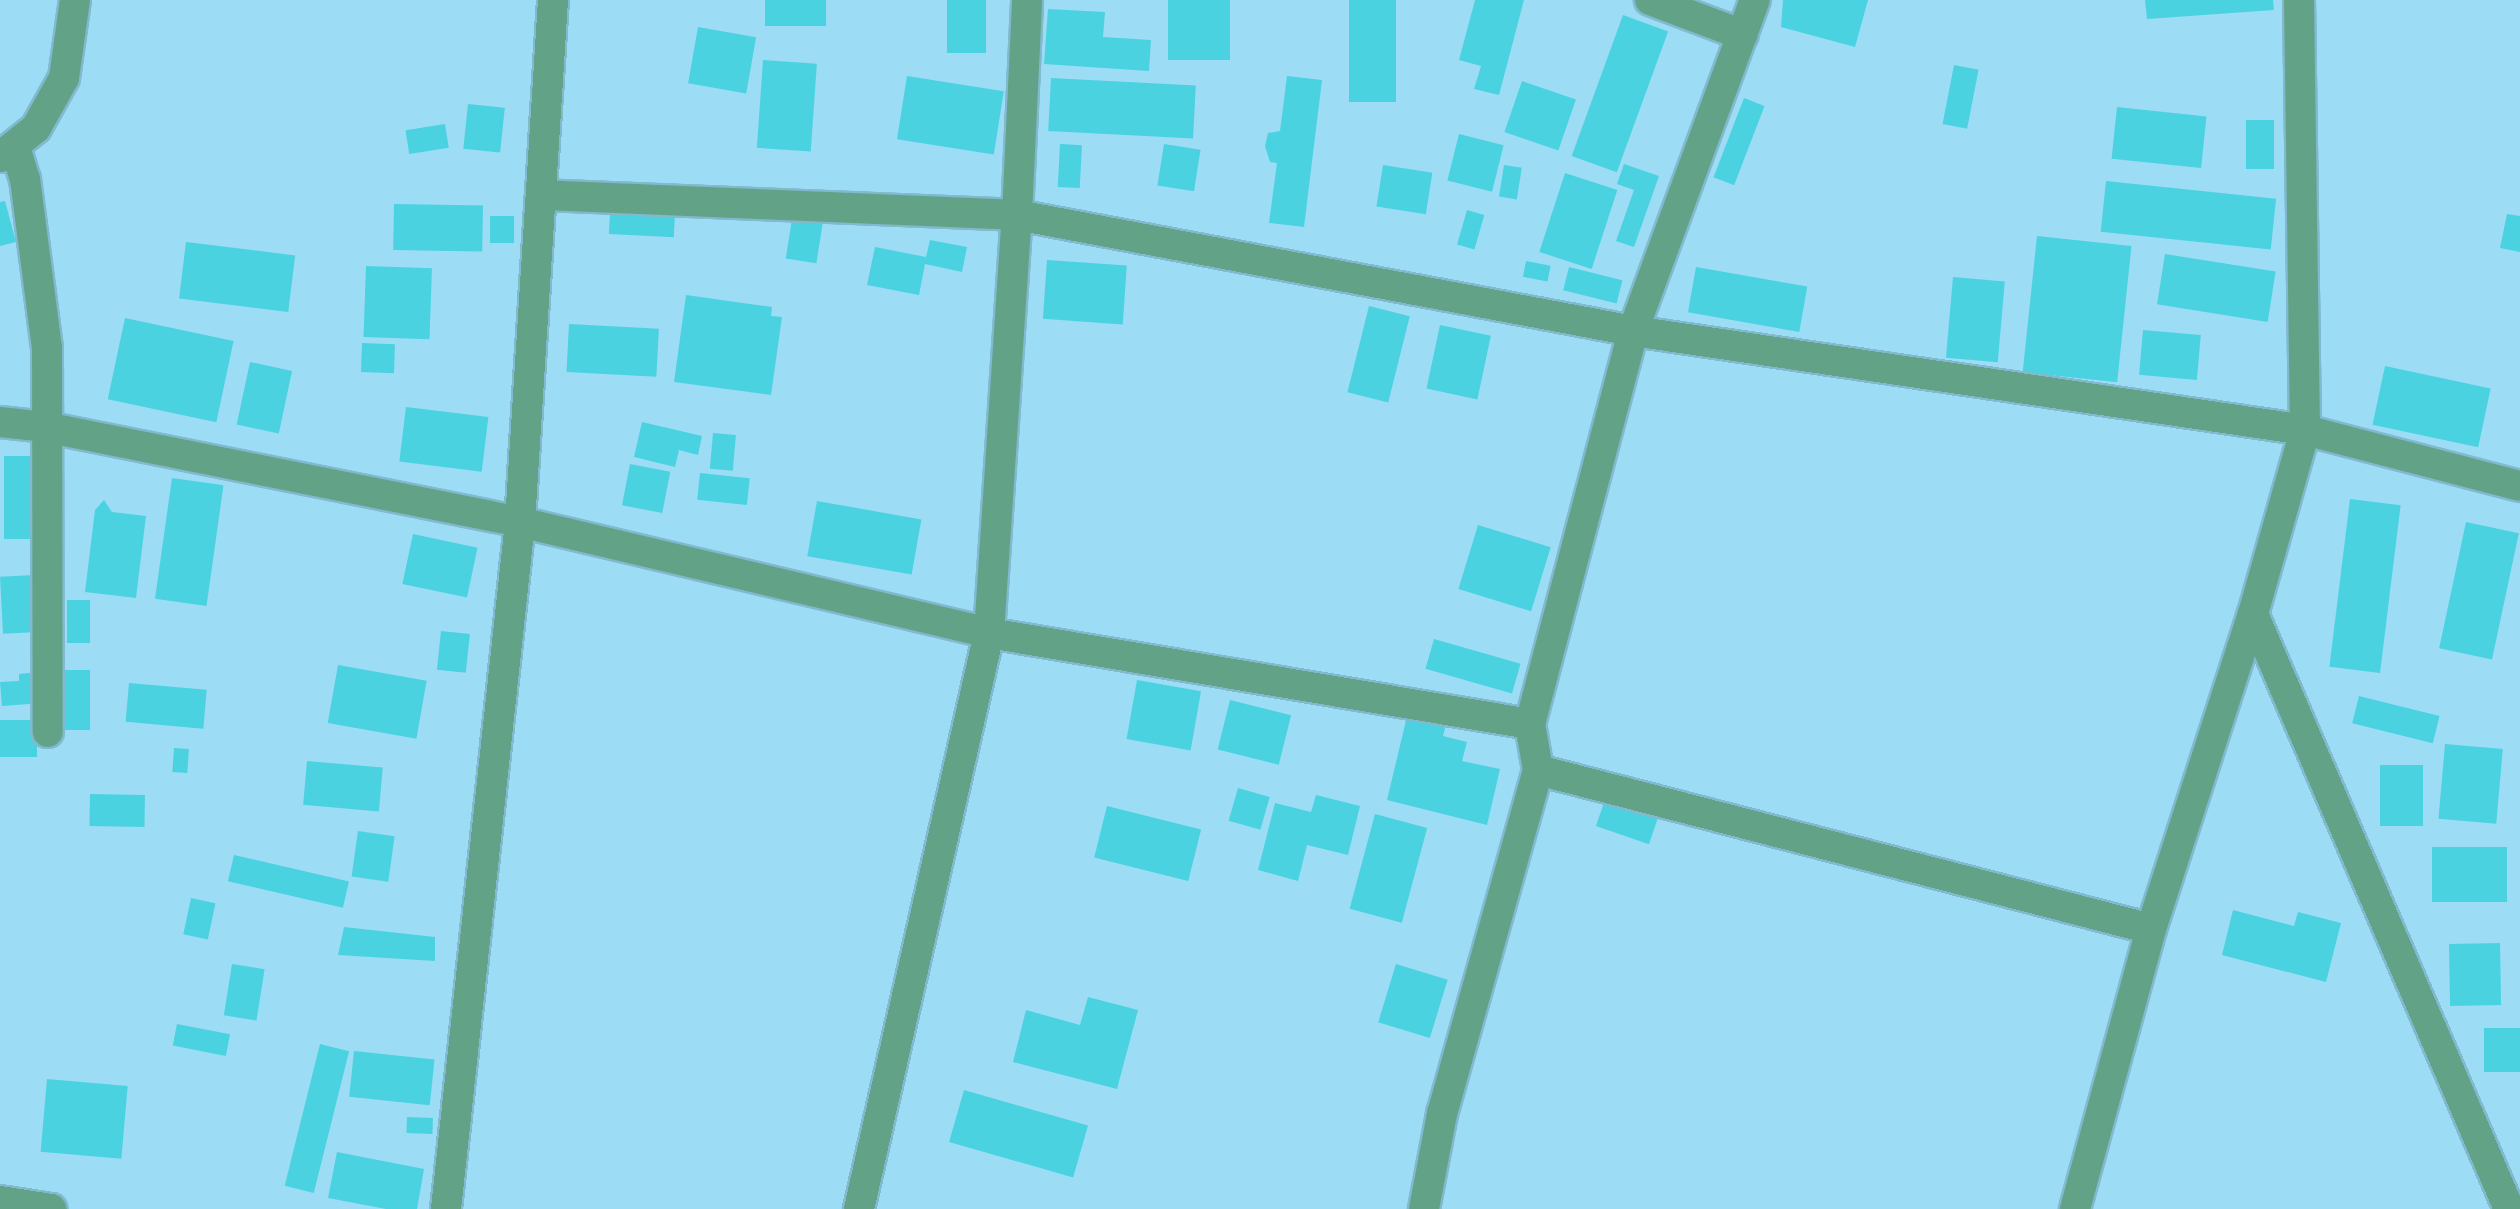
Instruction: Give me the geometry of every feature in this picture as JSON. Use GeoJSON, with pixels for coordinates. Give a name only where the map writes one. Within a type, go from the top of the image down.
{"type":"FeatureCollection","features":[{"type":"Feature","properties":{"kind":"street"},"geometry":{"type":"LineString","coordinates":[[48,732],[50,553],[44,427],[48,348],[25,180],[8,152],[36,128],[64,78],[75,0]]}},
{"type":"Feature","properties":{"kind":"street"},"geometry":{"type":"LineString","coordinates":[[446,1209],[520,522],[553,0]]}},
{"type":"Feature","properties":{"kind":"street"},"geometry":{"type":"LineString","coordinates":[[859,1209],[988,633],[1017,215],[1026,0]]}},
{"type":"Feature","properties":{"kind":"street"},"geometry":{"type":"LineString","coordinates":[[1650,0],[1743,35]]}},
{"type":"Feature","properties":{"kind":"street"},"geometry":{"type":"LineString","coordinates":[[1424,1209],[1442,1114],[1538,770],[1530,724],[1634,330],[1756,0]]}},
{"type":"Feature","properties":{"kind":"street"},"geometry":{"type":"LineString","coordinates":[[2074,1209],[2151,929],[2254,614],[2305,430],[2299,0]]}},
{"type":"Feature","properties":{"kind":"street"},"geometry":{"type":"LineString","coordinates":[[542,195],[1017,215],[1634,330],[2305,430],[2520,486]]}},
{"type":"Feature","properties":{"kind":"street"},"geometry":{"type":"LineString","coordinates":[[0,422],[44,427],[520,522],[988,633],[1530,724]]}},
{"type":"Feature","properties":{"kind":"street"},"geometry":{"type":"LineString","coordinates":[[2254,614],[2508,1209]]}},
{"type":"Feature","properties":{"kind":"street"},"geometry":{"type":"LineString","coordinates":[[1538,770],[2151,929]]}},
{"type":"Feature","properties":{"kind":"street"},"geometry":{"type":"LineString","coordinates":[[0,1201],[52,1209]]}},
{"type":"Feature","properties":{"kind":"building"},"geometry":{"type":"Polygon","coordinates":[[[765,0],[826,0],[826,26],[765,26],[765,0]]]}},
{"type":"Feature","properties":{"kind":"building"},"geometry":{"type":"Polygon","coordinates":[[[947,0],[986,0],[986,53],[947,53],[947,0]]]}},
{"type":"Feature","properties":{"kind":"building"},"geometry":{"type":"Polygon","coordinates":[[[1168,0],[1230,0],[1230,60],[1168,60],[1168,0]]]}},
{"type":"Feature","properties":{"kind":"building"},"geometry":{"type":"Polygon","coordinates":[[[1349,0],[1396,0],[1396,102],[1349,102],[1349,0]]]}},
{"type":"Feature","properties":{"kind":"building"},"geometry":{"type":"Polygon","coordinates":[[[1475,0],[1524,0],[1499,95],[1474,89],[1481,66],[1459,60],[1475,0]]]}},
{"type":"Feature","properties":{"kind":"building"},"geometry":{"type":"Polygon","coordinates":[[[1783,0],[1868,0],[1855,47],[1781,27],[1783,0]]]}},
{"type":"Feature","properties":{"kind":"building"},"geometry":{"type":"Polygon","coordinates":[[[2145,0],[2273,0],[2274,10],[2147,19],[2145,0]]]}},
{"type":"Feature","properties":{"kind":"building"},"geometry":{"type":"Polygon","coordinates":[[[1048,9],[1105,12],[1103,37],[1151,40],[1149,71],[1044,64],[1048,9]]]}},
{"type":"Feature","properties":{"kind":"building"},"geometry":{"type":"Polygon","coordinates":[[[1623,15],[1668,31],[1617,172],[1572,156],[1623,15]]]}},
{"type":"Feature","properties":{"kind":"building"},"geometry":{"type":"Polygon","coordinates":[[[698,27],[756,37],[746,93],[688,83],[698,27]]]}},
{"type":"Feature","properties":{"kind":"building"},"geometry":{"type":"Polygon","coordinates":[[[763,60],[817,64],[811,152],[757,148],[763,60]]]}},
{"type":"Feature","properties":{"kind":"building"},"geometry":{"type":"Polygon","coordinates":[[[1954,65],[1979,70],[1967,129],[1943,124],[1954,65]]]}},
{"type":"Feature","properties":{"kind":"building"},"geometry":{"type":"Polygon","coordinates":[[[907,76],[1004,91],[994,155],[897,139],[907,76]]]}},
{"type":"Feature","properties":{"kind":"building"},"geometry":{"type":"Polygon","coordinates":[[[1287,76],[1322,80],[1304,227],[1269,223],[1277,163],[1270,162],[1265,146],[1268,133],[1280,131],[1287,76]]]}},
{"type":"Feature","properties":{"kind":"building"},"geometry":{"type":"Polygon","coordinates":[[[1051,78],[1196,86],[1193,139],[1048,131],[1051,78]]]}},
{"type":"Feature","properties":{"kind":"building"},"geometry":{"type":"Polygon","coordinates":[[[1522,81],[1576,100],[1558,151],[1504,132],[1522,81]]]}},
{"type":"Feature","properties":{"kind":"building"},"geometry":{"type":"Polygon","coordinates":[[[1744,98],[1765,106],[1734,185],[1714,177],[1744,98]]]}},
{"type":"Feature","properties":{"kind":"building"},"geometry":{"type":"Polygon","coordinates":[[[468,104],[505,108],[500,153],[463,149],[468,104]]]}},
{"type":"Feature","properties":{"kind":"building"},"geometry":{"type":"Polygon","coordinates":[[[2117,107],[2207,116],[2201,168],[2112,159],[2117,107]]]}},
{"type":"Feature","properties":{"kind":"building"},"geometry":{"type":"Polygon","coordinates":[[[2246,120],[2274,120],[2274,169],[2246,169],[2246,120]]]}},
{"type":"Feature","properties":{"kind":"building"},"geometry":{"type":"Polygon","coordinates":[[[445,124],[449,148],[409,154],[405,130],[445,124]]]}},
{"type":"Feature","properties":{"kind":"building"},"geometry":{"type":"Polygon","coordinates":[[[1459,134],[1504,145],[1492,192],[1447,181],[1459,134]]]}},
{"type":"Feature","properties":{"kind":"building"},"geometry":{"type":"Polygon","coordinates":[[[1060,144],[1082,145],[1080,188],[1058,187],[1060,144]]]}},
{"type":"Feature","properties":{"kind":"building"},"geometry":{"type":"Polygon","coordinates":[[[1164,144],[1201,150],[1194,191],[1157,185],[1164,144]]]}},
{"type":"Feature","properties":{"kind":"building"},"geometry":{"type":"Polygon","coordinates":[[[1624,164],[1659,176],[1634,247],[1616,241],[1634,190],[1617,184],[1624,164]]]}},
{"type":"Feature","properties":{"kind":"building"},"geometry":{"type":"Polygon","coordinates":[[[1383,165],[1432,173],[1426,214],[1376,206],[1383,165]]]}},
{"type":"Feature","properties":{"kind":"building"},"geometry":{"type":"Polygon","coordinates":[[[1504,165],[1522,168],[1517,199],[1499,197],[1504,165]]]}},
{"type":"Feature","properties":{"kind":"building"},"geometry":{"type":"Polygon","coordinates":[[[1565,173],[1617,190],[1592,269],[1539,252],[1565,173]]]}},
{"type":"Feature","properties":{"kind":"building"},"geometry":{"type":"Polygon","coordinates":[[[2106,181],[2276,199],[2271,250],[2101,232],[2106,181]]]}},
{"type":"Feature","properties":{"kind":"building"},"geometry":{"type":"Polygon","coordinates":[[[5,201],[16,242],[0,246],[0,202],[5,201]]]}},
{"type":"Feature","properties":{"kind":"building"},"geometry":{"type":"Polygon","coordinates":[[[394,204],[483,206],[482,252],[393,250],[394,204]]]}},
{"type":"Feature","properties":{"kind":"building"},"geometry":{"type":"Polygon","coordinates":[[[1467,210],[1484,215],[1474,250],[1457,245],[1467,210]]]}},
{"type":"Feature","properties":{"kind":"building"},"geometry":{"type":"Polygon","coordinates":[[[610,212],[675,215],[674,237],[609,234],[610,212]]]}},
{"type":"Feature","properties":{"kind":"building"},"geometry":{"type":"Polygon","coordinates":[[[2507,214],[2520,216],[2520,252],[2500,248],[2507,214]]]}},
{"type":"Feature","properties":{"kind":"building"},"geometry":{"type":"Polygon","coordinates":[[[490,216],[514,216],[514,243],[490,243],[490,216]]]}},
{"type":"Feature","properties":{"kind":"building"},"geometry":{"type":"Polygon","coordinates":[[[792,219],[823,224],[816,263],[786,259],[792,219]]]}},
{"type":"Feature","properties":{"kind":"building"},"geometry":{"type":"Polygon","coordinates":[[[2037,236],[2131,246],[2117,382],[2023,372],[2037,236]]]}},
{"type":"Feature","properties":{"kind":"building"},"geometry":{"type":"Polygon","coordinates":[[[930,240],[967,247],[962,272],[925,264],[919,295],[867,285],[875,247],[926,257],[930,240]]]}},
{"type":"Feature","properties":{"kind":"building"},"geometry":{"type":"Polygon","coordinates":[[[186,242],[295,255],[288,312],[179,299],[186,242]]]}},
{"type":"Feature","properties":{"kind":"building"},"geometry":{"type":"Polygon","coordinates":[[[2165,254],[2276,272],[2268,322],[2157,304],[2165,254]]]}},
{"type":"Feature","properties":{"kind":"building"},"geometry":{"type":"Polygon","coordinates":[[[1047,260],[1127,266],[1123,324],[1043,319],[1047,260]]]}},
{"type":"Feature","properties":{"kind":"building"},"geometry":{"type":"Polygon","coordinates":[[[1526,261],[1551,266],[1547,281],[1523,277],[1526,261]]]}},
{"type":"Feature","properties":{"kind":"building"},"geometry":{"type":"Polygon","coordinates":[[[366,266],[432,268],[429,339],[364,337],[366,266]]]}},
{"type":"Feature","properties":{"kind":"building"},"geometry":{"type":"Polygon","coordinates":[[[1569,267],[1622,280],[1617,304],[1563,290],[1569,267]]]}},
{"type":"Feature","properties":{"kind":"building"},"geometry":{"type":"Polygon","coordinates":[[[1696,267],[1807,287],[1799,332],[1688,312],[1696,267]]]}},
{"type":"Feature","properties":{"kind":"building"},"geometry":{"type":"Polygon","coordinates":[[[1953,277],[2005,282],[1998,362],[1946,358],[1953,277]]]}},
{"type":"Feature","properties":{"kind":"building"},"geometry":{"type":"Polygon","coordinates":[[[686,295],[772,307],[771,316],[782,317],[771,395],[674,382],[686,295]]]}},
{"type":"Feature","properties":{"kind":"building"},"geometry":{"type":"Polygon","coordinates":[[[1369,306],[1410,316],[1388,403],[1347,392],[1369,306]]]}},
{"type":"Feature","properties":{"kind":"building"},"geometry":{"type":"Polygon","coordinates":[[[125,318],[234,341],[216,422],[108,399],[125,318]]]}},
{"type":"Feature","properties":{"kind":"building"},"geometry":{"type":"Polygon","coordinates":[[[569,324],[659,329],[656,377],[566,372],[569,324]]]}},
{"type":"Feature","properties":{"kind":"building"},"geometry":{"type":"Polygon","coordinates":[[[1440,325],[1491,336],[1477,399],[1426,389],[1440,325]]]}},
{"type":"Feature","properties":{"kind":"building"},"geometry":{"type":"Polygon","coordinates":[[[2143,330],[2201,335],[2197,380],[2139,375],[2143,330]]]}},
{"type":"Feature","properties":{"kind":"building"},"geometry":{"type":"Polygon","coordinates":[[[362,343],[395,344],[394,373],[361,372],[362,343]]]}},
{"type":"Feature","properties":{"kind":"building"},"geometry":{"type":"Polygon","coordinates":[[[250,362],[292,371],[279,434],[237,425],[250,362]]]}},
{"type":"Feature","properties":{"kind":"building"},"geometry":{"type":"Polygon","coordinates":[[[2385,366],[2491,388],[2478,447],[2373,425],[2385,366]]]}},
{"type":"Feature","properties":{"kind":"building"},"geometry":{"type":"Polygon","coordinates":[[[406,407],[488,417],[482,472],[399,462],[406,407]]]}},
{"type":"Feature","properties":{"kind":"building"},"geometry":{"type":"Polygon","coordinates":[[[642,422],[702,436],[698,455],[679,450],[675,467],[634,457],[642,422]]]}},
{"type":"Feature","properties":{"kind":"building"},"geometry":{"type":"Polygon","coordinates":[[[713,433],[736,435],[733,471],[710,469],[713,433]]]}},
{"type":"Feature","properties":{"kind":"building"},"geometry":{"type":"Polygon","coordinates":[[[4,456],[33,456],[33,539],[4,539],[4,456]]]}},
{"type":"Feature","properties":{"kind":"building"},"geometry":{"type":"Polygon","coordinates":[[[630,464],[670,472],[662,513],[622,505],[630,464]]]}},
{"type":"Feature","properties":{"kind":"building"},"geometry":{"type":"Polygon","coordinates":[[[700,473],[750,478],[747,505],[697,500],[700,473]]]}},
{"type":"Feature","properties":{"kind":"building"},"geometry":{"type":"Polygon","coordinates":[[[172,478],[223,485],[207,606],[155,599],[172,478]]]}},
{"type":"Feature","properties":{"kind":"building"},"geometry":{"type":"Polygon","coordinates":[[[2350,499],[2401,505],[2380,673],[2329,667],[2350,499]]]}},
{"type":"Feature","properties":{"kind":"building"},"geometry":{"type":"Polygon","coordinates":[[[104,500],[112,512],[146,516],[136,598],[85,592],[95,510],[104,500]]]}},
{"type":"Feature","properties":{"kind":"building"},"geometry":{"type":"Polygon","coordinates":[[[817,501],[921,519],[912,575],[807,556],[817,501]]]}},
{"type":"Feature","properties":{"kind":"building"},"geometry":{"type":"Polygon","coordinates":[[[2466,522],[2519,533],[2492,659],[2439,648],[2466,522]]]}},
{"type":"Feature","properties":{"kind":"building"},"geometry":{"type":"Polygon","coordinates":[[[1478,525],[1551,547],[1531,611],[1458,589],[1478,525]]]}},
{"type":"Feature","properties":{"kind":"building"},"geometry":{"type":"Polygon","coordinates":[[[413,534],[478,548],[467,598],[402,584],[413,534]]]}},
{"type":"Feature","properties":{"kind":"building"},"geometry":{"type":"Polygon","coordinates":[[[34,575],[37,632],[3,634],[0,577],[34,575]]]}},
{"type":"Feature","properties":{"kind":"building"},"geometry":{"type":"Polygon","coordinates":[[[67,600],[90,600],[90,643],[67,643],[67,600]]]}},
{"type":"Feature","properties":{"kind":"building"},"geometry":{"type":"Polygon","coordinates":[[[441,631],[470,634],[466,673],[437,670],[441,631]]]}},
{"type":"Feature","properties":{"kind":"building"},"geometry":{"type":"Polygon","coordinates":[[[1434,639],[1521,664],[1512,694],[1425,669],[1434,639]]]}},
{"type":"Feature","properties":{"kind":"building"},"geometry":{"type":"Polygon","coordinates":[[[338,665],[427,681],[416,739],[328,723],[338,665]]]}},
{"type":"Feature","properties":{"kind":"building"},"geometry":{"type":"Polygon","coordinates":[[[65,670],[90,670],[90,730],[65,730],[65,670]]]}},
{"type":"Feature","properties":{"kind":"building"},"geometry":{"type":"Polygon","coordinates":[[[39,672],[42,703],[2,706],[0,682],[19,681],[19,674],[39,672]]]}},
{"type":"Feature","properties":{"kind":"building"},"geometry":{"type":"Polygon","coordinates":[[[1137,680],[1201,691],[1191,750],[1127,739],[1137,680]]]}},
{"type":"Feature","properties":{"kind":"building"},"geometry":{"type":"Polygon","coordinates":[[[129,683],[207,690],[203,729],[126,722],[129,683]]]}},
{"type":"Feature","properties":{"kind":"building"},"geometry":{"type":"Polygon","coordinates":[[[2359,696],[2440,716],[2433,743],[2352,723],[2359,696]]]}},
{"type":"Feature","properties":{"kind":"building"},"geometry":{"type":"Polygon","coordinates":[[[1230,700],[1291,715],[1279,765],[1218,749],[1230,700]]]}},
{"type":"Feature","properties":{"kind":"building"},"geometry":{"type":"Polygon","coordinates":[[[1408,712],[1447,721],[1443,736],[1467,742],[1462,761],[1500,769],[1487,825],[1387,800],[1408,712]]]}},
{"type":"Feature","properties":{"kind":"building"},"geometry":{"type":"Polygon","coordinates":[[[0,720],[37,720],[37,757],[0,757],[0,720]]]}},
{"type":"Feature","properties":{"kind":"building"},"geometry":{"type":"Polygon","coordinates":[[[2445,744],[2503,749],[2496,824],[2438,819],[2445,744]]]}},
{"type":"Feature","properties":{"kind":"building"},"geometry":{"type":"Polygon","coordinates":[[[174,748],[189,749],[187,773],[172,772],[174,748]]]}},
{"type":"Feature","properties":{"kind":"building"},"geometry":{"type":"Polygon","coordinates":[[[307,761],[383,768],[379,811],[303,805],[307,761]]]}},
{"type":"Feature","properties":{"kind":"building"},"geometry":{"type":"Polygon","coordinates":[[[2380,765],[2423,765],[2423,826],[2380,826],[2380,765]]]}},
{"type":"Feature","properties":{"kind":"building"},"geometry":{"type":"Polygon","coordinates":[[[1238,788],[1270,797],[1260,830],[1229,821],[1238,788]]]}},
{"type":"Feature","properties":{"kind":"building"},"geometry":{"type":"Polygon","coordinates":[[[1608,791],[1661,809],[1649,844],[1596,826],[1608,791]]]}},
{"type":"Feature","properties":{"kind":"building"},"geometry":{"type":"Polygon","coordinates":[[[90,794],[145,795],[144,827],[89,826],[90,794]]]}},
{"type":"Feature","properties":{"kind":"building"},"geometry":{"type":"Polygon","coordinates":[[[1316,795],[1360,806],[1348,855],[1307,845],[1298,881],[1258,870],[1275,803],[1311,812],[1316,795]]]}},
{"type":"Feature","properties":{"kind":"building"},"geometry":{"type":"Polygon","coordinates":[[[1107,806],[1201,829],[1188,881],[1094,857],[1107,806]]]}},
{"type":"Feature","properties":{"kind":"building"},"geometry":{"type":"Polygon","coordinates":[[[1375,814],[1427,828],[1402,923],[1350,909],[1375,814]]]}},
{"type":"Feature","properties":{"kind":"building"},"geometry":{"type":"Polygon","coordinates":[[[358,831],[395,836],[388,882],[352,877],[358,831]]]}},
{"type":"Feature","properties":{"kind":"building"},"geometry":{"type":"Polygon","coordinates":[[[2432,847],[2507,847],[2507,902],[2432,902],[2432,847]]]}},
{"type":"Feature","properties":{"kind":"building"},"geometry":{"type":"Polygon","coordinates":[[[234,855],[349,882],[343,908],[228,881],[234,855]]]}},
{"type":"Feature","properties":{"kind":"building"},"geometry":{"type":"Polygon","coordinates":[[[191,898],[215,903],[208,939],[183,934],[191,898]]]}},
{"type":"Feature","properties":{"kind":"building"},"geometry":{"type":"Polygon","coordinates":[[[2233,910],[2294,926],[2298,912],[2341,923],[2326,982],[2222,955],[2233,910]]]}},
{"type":"Feature","properties":{"kind":"building"},"geometry":{"type":"Polygon","coordinates":[[[344,927],[435,937],[435,961],[338,955],[344,927]]]}},
{"type":"Feature","properties":{"kind":"building"},"geometry":{"type":"Polygon","coordinates":[[[2500,943],[2501,1005],[2450,1006],[2449,944],[2500,943]]]}},
{"type":"Feature","properties":{"kind":"building"},"geometry":{"type":"Polygon","coordinates":[[[232,964],[265,969],[256,1021],[224,1015],[232,964]]]}},
{"type":"Feature","properties":{"kind":"building"},"geometry":{"type":"Polygon","coordinates":[[[1396,964],[1448,980],[1430,1038],[1378,1022],[1396,964]]]}},
{"type":"Feature","properties":{"kind":"building"},"geometry":{"type":"Polygon","coordinates":[[[1088,997],[1138,1010],[1117,1089],[1013,1062],[1026,1010],[1080,1025],[1088,997]]]}},
{"type":"Feature","properties":{"kind":"building"},"geometry":{"type":"Polygon","coordinates":[[[177,1024],[230,1034],[226,1056],[173,1046],[177,1024]]]}},
{"type":"Feature","properties":{"kind":"building"},"geometry":{"type":"Polygon","coordinates":[[[2484,1028],[2520,1028],[2520,1072],[2484,1072],[2484,1028]]]}},
{"type":"Feature","properties":{"kind":"building"},"geometry":{"type":"Polygon","coordinates":[[[320,1044],[349,1051],[314,1193],[285,1186],[320,1044]]]}},
{"type":"Feature","properties":{"kind":"building"},"geometry":{"type":"Polygon","coordinates":[[[354,1051],[435,1059],[430,1105],[349,1097],[354,1051]]]}},
{"type":"Feature","properties":{"kind":"building"},"geometry":{"type":"Polygon","coordinates":[[[47,1079],[128,1086],[121,1159],[41,1152],[47,1079]]]}},
{"type":"Feature","properties":{"kind":"building"},"geometry":{"type":"Polygon","coordinates":[[[964,1090],[1088,1126],[1073,1177],[949,1142],[964,1090]]]}},
{"type":"Feature","properties":{"kind":"building"},"geometry":{"type":"Polygon","coordinates":[[[407,1117],[433,1118],[432,1134],[406,1133],[407,1117]]]}},
{"type":"Feature","properties":{"kind":"building"},"geometry":{"type":"Polygon","coordinates":[[[337,1152],[424,1169],[417,1209],[386,1209],[328,1198],[337,1152]]]}}]}
